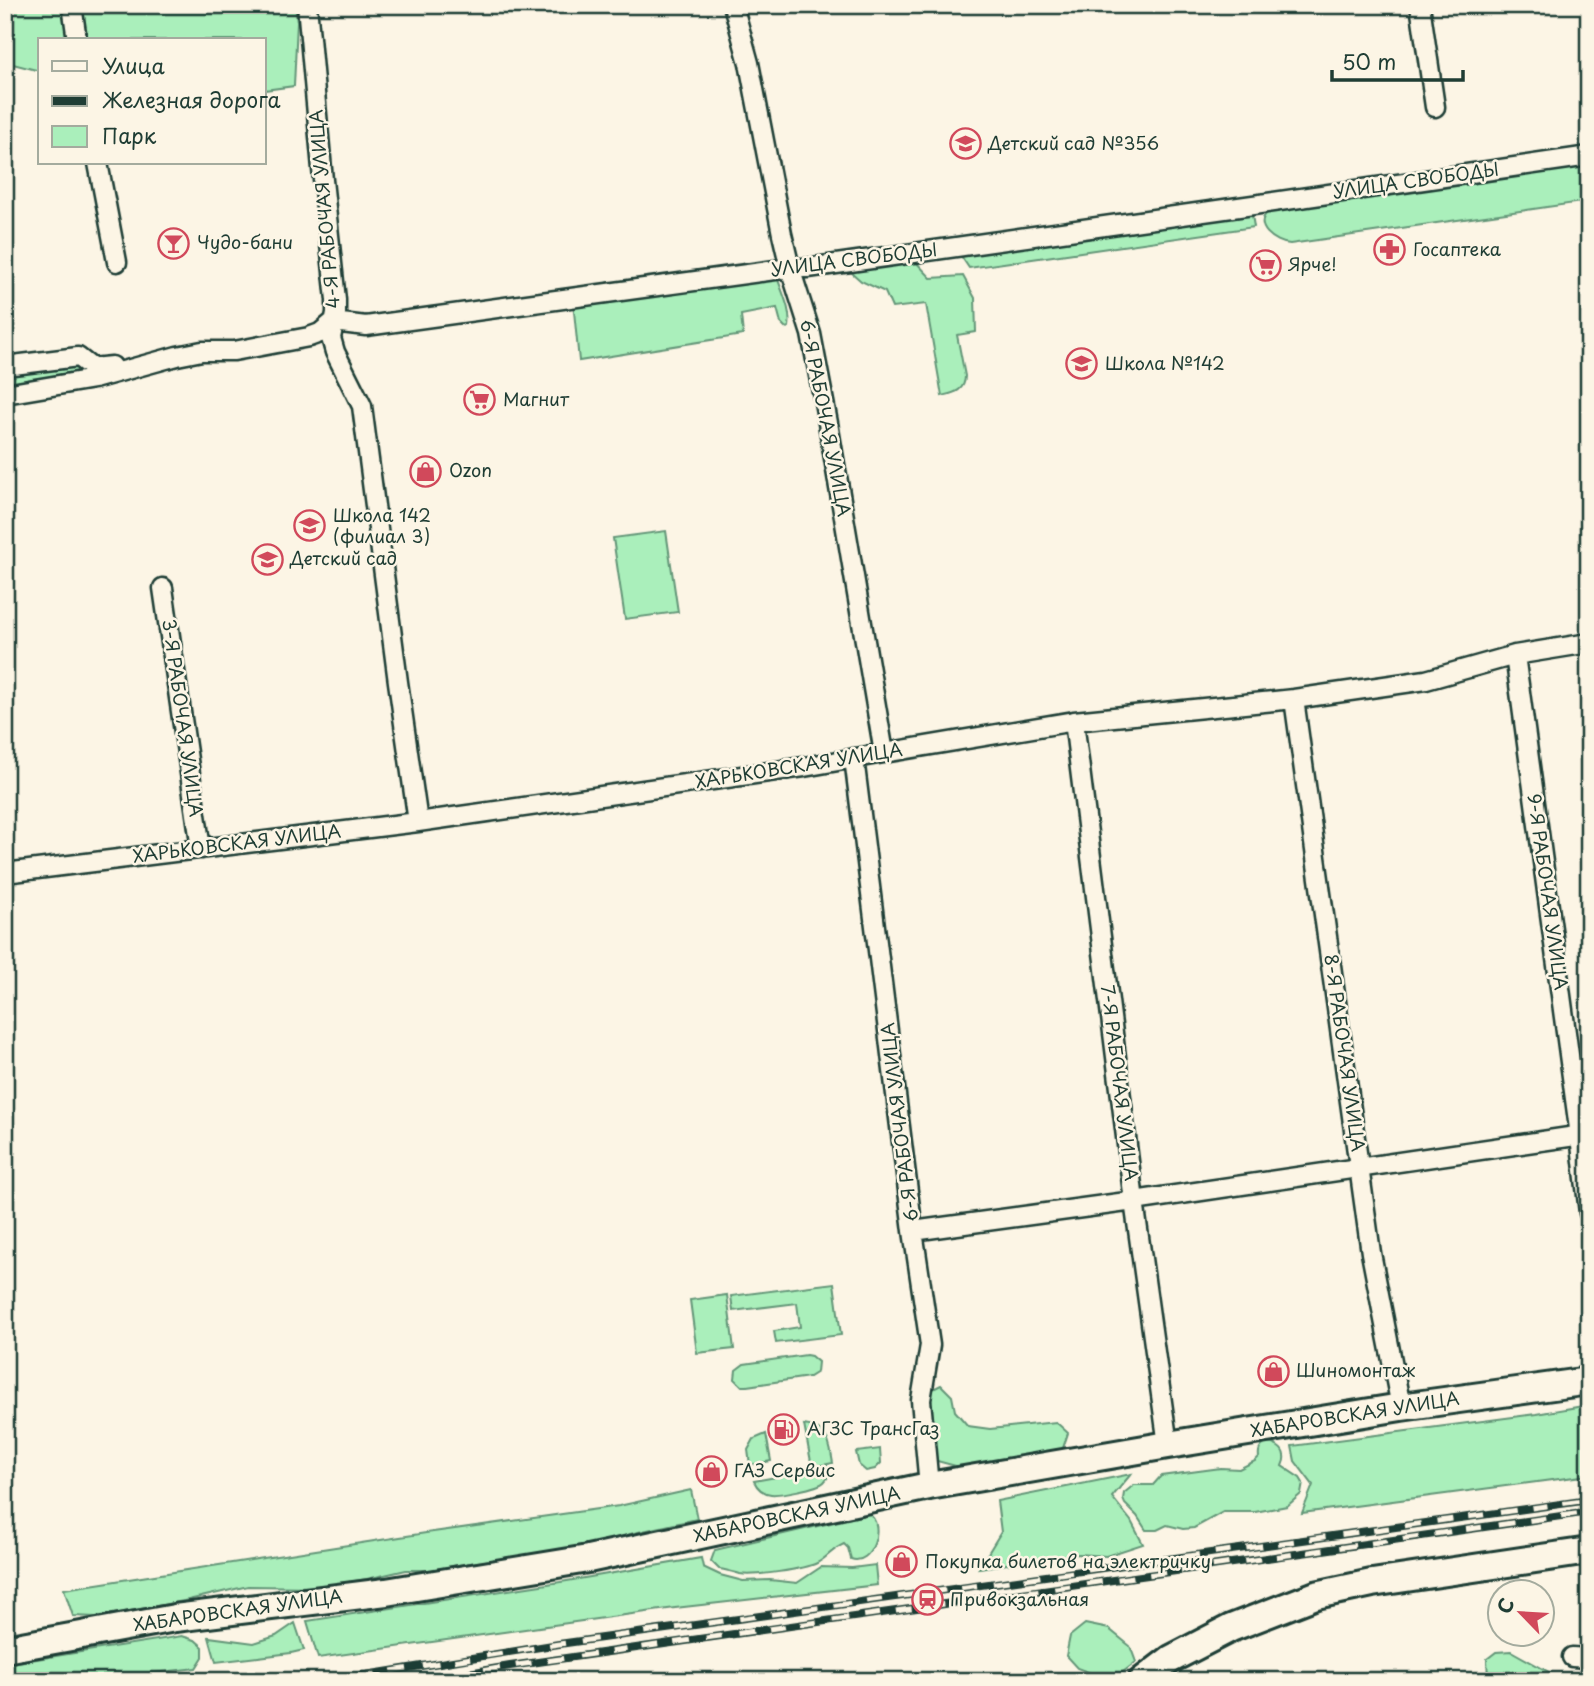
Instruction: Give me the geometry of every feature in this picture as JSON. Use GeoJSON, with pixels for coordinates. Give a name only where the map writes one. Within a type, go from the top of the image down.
{"type":"FeatureCollection","features":[{"type":"Feature","properties":{"kind":"main road","name":"ХАБАРОВСКАЯ УЛИЦА"},"geometry":{"type":"LineString","coordinates":[[5,1649],[176,1618],[386,1592],[588,1559],[929,1486],[1401,1407],[1589,1381]]}},
{"type":"Feature","properties":{"kind":"main road"},"geometry":{"type":"LineString","coordinates":[[1142,1681],[1171,1659],[1231,1628],[1316,1595],[1372,1583],[1589,1551]]}},
{"type":"Feature","properties":{"kind":"street"},"geometry":{"type":"LineString","coordinates":[[72,5],[77,38]]}},
{"type":"Feature","properties":{"kind":"street","name":"4-Я РАБОЧАЯ УЛИЦА"},"geometry":{"type":"LineString","coordinates":[[307,5],[336,300],[331,338],[335,352],[362,406],[418,822]]}},
{"type":"Feature","properties":{"kind":"street","name":"6-Я РАБОЧАЯ УЛИЦА"},"geometry":{"type":"LineString","coordinates":[[733,5],[749,63],[790,268],[811,334],[884,752]]}},
{"type":"Feature","properties":{"kind":"street"},"geometry":{"type":"LineString","coordinates":[[1420,5],[1435,107]]}},
{"type":"Feature","properties":{"kind":"street","name":"УЛИЦА СВОБОДЫ"},"geometry":{"type":"LineString","coordinates":[[333,322],[366,327],[790,268],[912,254],[1589,156]]}},
{"type":"Feature","properties":{"kind":"street"},"geometry":{"type":"LineString","coordinates":[[98,164],[117,262]]}},
{"type":"Feature","properties":{"kind":"street"},"geometry":{"type":"LineString","coordinates":[[5,394],[94,379],[202,351],[234,351],[309,337],[333,322]]}},
{"type":"Feature","properties":{"kind":"street"},"geometry":{"type":"LineString","coordinates":[[5,366],[78,357],[92,369],[111,366],[125,369]]}},
{"type":"Feature","properties":{"kind":"street","name":"3-Я РАБОЧАЯ УЛИЦА"},"geometry":{"type":"LineString","coordinates":[[163,587],[201,849]]}},
{"type":"Feature","properties":{"kind":"street","name":"ХАРЬКОВСКАЯ УЛИЦА"},"geometry":{"type":"LineString","coordinates":[[5,873],[418,822],[804,768],[1074,721],[1294,699],[1426,680],[1515,655],[1589,643]]}},
{"type":"Feature","properties":{"kind":"street","name":"9-Я РАБОЧАЯ УЛИЦА"},"geometry":{"type":"LineString","coordinates":[[1515,655],[1584,1135],[1589,1213]]}},
{"type":"Feature","properties":{"kind":"street","name":"8-Я РАБОЧАЯ УЛИЦА"},"geometry":{"type":"LineString","coordinates":[[1294,699],[1371,1253],[1401,1407]]}},
{"type":"Feature","properties":{"kind":"street","name":"7-Я РАБОЧАЯ УЛИЦА"},"geometry":{"type":"LineString","coordinates":[[1074,721],[1134,1201],[1168,1445]]}},
{"type":"Feature","properties":{"kind":"street","name":"6-Я РАБОЧАЯ УЛИЦА"},"geometry":{"type":"LineString","coordinates":[[854,758],[913,1231],[930,1345],[921,1400],[929,1486]]}},
{"type":"Feature","properties":{"kind":"street"},"geometry":{"type":"LineString","coordinates":[[913,1231],[1584,1135]]}},
{"type":"Feature","properties":{"kind":"green space"},"geometry":{"type":"Polygon","coordinates":[[[5,5],[295,5],[297,22],[294,86],[266,90],[266,38],[38,38],[38,70],[5,64],[5,5]]]}},
{"type":"Feature","properties":{"kind":"green space"},"geometry":{"type":"Polygon","coordinates":[[[1589,165],[1589,201],[1290,244],[1272,237],[1263,223],[1268,212],[1589,165]]]}},
{"type":"Feature","properties":{"kind":"green space"},"geometry":{"type":"Polygon","coordinates":[[[1252,215],[1254,227],[969,268],[959,253],[1252,215]]]}},
{"type":"Feature","properties":{"kind":"green space"},"geometry":{"type":"Polygon","coordinates":[[[914,260],[931,278],[963,276],[975,298],[976,332],[957,335],[965,381],[951,394],[942,396],[926,304],[892,308],[885,292],[861,281],[851,272],[802,279],[800,276],[914,260]]]}},
{"type":"Feature","properties":{"kind":"green space"},"geometry":{"type":"Polygon","coordinates":[[[776,274],[788,307],[789,327],[786,328],[781,323],[777,308],[741,315],[743,335],[579,361],[573,301],[776,274]]]}},
{"type":"Feature","properties":{"kind":"green space"},"geometry":{"type":"Polygon","coordinates":[[[81,363],[93,374],[5,390],[5,373],[81,363]]]}},
{"type":"Feature","properties":{"kind":"green space"},"geometry":{"type":"Polygon","coordinates":[[[666,531],[678,612],[625,619],[613,538],[666,531]]]}},
{"type":"Feature","properties":{"kind":"green space"},"geometry":{"type":"Polygon","coordinates":[[[834,1283],[841,1335],[776,1343],[774,1331],[800,1327],[797,1303],[733,1311],[731,1296],[834,1283]]]}},
{"type":"Feature","properties":{"kind":"green space"},"geometry":{"type":"Polygon","coordinates":[[[727,1295],[734,1349],[697,1353],[690,1300],[727,1295]]]}},
{"type":"Feature","properties":{"kind":"green space"},"geometry":{"type":"Polygon","coordinates":[[[806,1355],[818,1362],[817,1372],[809,1377],[747,1386],[742,1386],[735,1379],[736,1370],[744,1364],[806,1355]]]}},
{"type":"Feature","properties":{"kind":"green space"},"geometry":{"type":"Polygon","coordinates":[[[941,1385],[952,1396],[955,1411],[968,1426],[990,1429],[1056,1422],[1068,1433],[1062,1451],[963,1468],[937,1461],[925,1407],[929,1391],[941,1385]]]}},
{"type":"Feature","properties":{"kind":"green space"},"geometry":{"type":"Polygon","coordinates":[[[1589,1405],[1589,1475],[1302,1513],[1313,1485],[1295,1461],[1292,1446],[1589,1405]]]}},
{"type":"Feature","properties":{"kind":"green space"},"geometry":{"type":"Polygon","coordinates":[[[804,1425],[819,1429],[823,1433],[829,1443],[833,1463],[812,1467],[804,1425]]]}},
{"type":"Feature","properties":{"kind":"green space"},"geometry":{"type":"Polygon","coordinates":[[[766,1434],[771,1461],[750,1465],[748,1450],[754,1439],[766,1434]]]}},
{"type":"Feature","properties":{"kind":"green space"},"geometry":{"type":"Polygon","coordinates":[[[1266,1443],[1280,1448],[1284,1453],[1282,1466],[1303,1483],[1301,1494],[1287,1506],[1255,1512],[1223,1512],[1194,1528],[1183,1529],[1167,1525],[1157,1530],[1146,1530],[1125,1504],[1124,1493],[1134,1485],[1153,1485],[1161,1476],[1221,1468],[1239,1469],[1255,1461],[1266,1443]]]}},
{"type":"Feature","properties":{"kind":"green space"},"geometry":{"type":"Polygon","coordinates":[[[880,1449],[881,1463],[875,1469],[866,1471],[859,1465],[856,1452],[880,1449]]]}},
{"type":"Feature","properties":{"kind":"green space"},"geometry":{"type":"Polygon","coordinates":[[[831,1467],[824,1482],[807,1489],[768,1493],[761,1490],[754,1481],[831,1467]]]}},
{"type":"Feature","properties":{"kind":"green space"},"geometry":{"type":"Polygon","coordinates":[[[1131,1474],[1112,1497],[1131,1521],[1143,1544],[1106,1556],[1079,1554],[979,1568],[1001,1532],[997,1501],[1131,1474]]]}},
{"type":"Feature","properties":{"kind":"green space"},"geometry":{"type":"Polygon","coordinates":[[[691,1490],[697,1519],[580,1548],[432,1570],[406,1570],[317,1587],[248,1586],[96,1617],[73,1616],[64,1589],[619,1506],[691,1490]]]}},
{"type":"Feature","properties":{"kind":"green space"},"geometry":{"type":"Polygon","coordinates":[[[869,1514],[874,1519],[876,1535],[870,1551],[858,1560],[851,1559],[844,1544],[817,1563],[767,1573],[740,1574],[719,1569],[711,1561],[715,1550],[869,1514]]]}},
{"type":"Feature","properties":{"kind":"green space"},"geometry":{"type":"Polygon","coordinates":[[[701,1558],[703,1567],[743,1581],[797,1583],[821,1567],[852,1568],[875,1565],[877,1585],[675,1608],[318,1658],[307,1621],[567,1581],[701,1558]]]}},
{"type":"Feature","properties":{"kind":"green space"},"geometry":{"type":"Polygon","coordinates":[[[295,1623],[304,1650],[216,1662],[209,1637],[254,1643],[276,1636],[295,1623]]]}},
{"type":"Feature","properties":{"kind":"green space"},"geometry":{"type":"Polygon","coordinates":[[[1085,1624],[1109,1629],[1130,1646],[1136,1662],[1119,1675],[1104,1678],[1077,1668],[1066,1656],[1070,1636],[1085,1624]]]}},
{"type":"Feature","properties":{"kind":"green space"},"geometry":{"type":"Polygon","coordinates":[[[182,1636],[195,1640],[203,1647],[203,1657],[196,1668],[86,1681],[5,1681],[5,1664],[182,1636]]]}},
{"type":"Feature","properties":{"kind":"green space"},"geometry":{"type":"Polygon","coordinates":[[[1511,1651],[1565,1681],[1490,1681],[1487,1659],[1496,1652],[1511,1651]]]}},
{"type":"Feature","properties":{"kind":"railway"},"geometry":{"type":"LineString","coordinates":[[328,1681],[559,1644],[1589,1500]]}},
{"type":"Feature","properties":{"kind":"railway"},"geometry":{"type":"LineString","coordinates":[[421,1681],[510,1666],[1589,1512]]}},
{"type":"Feature","properties":{"kind":"place","name":"Детский сад №356"},"geometry":{"type":"Point","coordinates":[965,144]}},
{"type":"Feature","properties":{"kind":"place","name":"Чудо-бани"},"geometry":{"type":"Point","coordinates":[174,243]}},
{"type":"Feature","properties":{"kind":"place","name":"Госаптека"},"geometry":{"type":"Point","coordinates":[1390,250]}},
{"type":"Feature","properties":{"kind":"place","name":"Ярче!"},"geometry":{"type":"Point","coordinates":[1265,265]}},
{"type":"Feature","properties":{"kind":"place","name":"Школа №142"},"geometry":{"type":"Point","coordinates":[1082,364]}},
{"type":"Feature","properties":{"kind":"place","name":"Магнит"},"geometry":{"type":"Point","coordinates":[480,400]}},
{"type":"Feature","properties":{"kind":"place","name":"Ozon"},"geometry":{"type":"Point","coordinates":[426,471]}},
{"type":"Feature","properties":{"kind":"place","name":"Школа 142 (филиал 3)"},"geometry":{"type":"Point","coordinates":[310,526]}},
{"type":"Feature","properties":{"kind":"place","name":"Детский сад"},"geometry":{"type":"Point","coordinates":[267,559]}},
{"type":"Feature","properties":{"kind":"place","name":"Шиномонтаж"},"geometry":{"type":"Point","coordinates":[1273,1371]}},
{"type":"Feature","properties":{"kind":"place","name":"АГЗС ТрансГаз"},"geometry":{"type":"Point","coordinates":[784,1429]}},
{"type":"Feature","properties":{"kind":"place","name":"ГАЗ Сервис"},"geometry":{"type":"Point","coordinates":[711,1471]}},
{"type":"Feature","properties":{"kind":"place","name":"Покупка билетов на электричку"},"geometry":{"type":"Point","coordinates":[902,1562]}},
{"type":"Feature","properties":{"kind":"place","name":"Привокзальная"},"geometry":{"type":"Point","coordinates":[927,1600]}}]}
